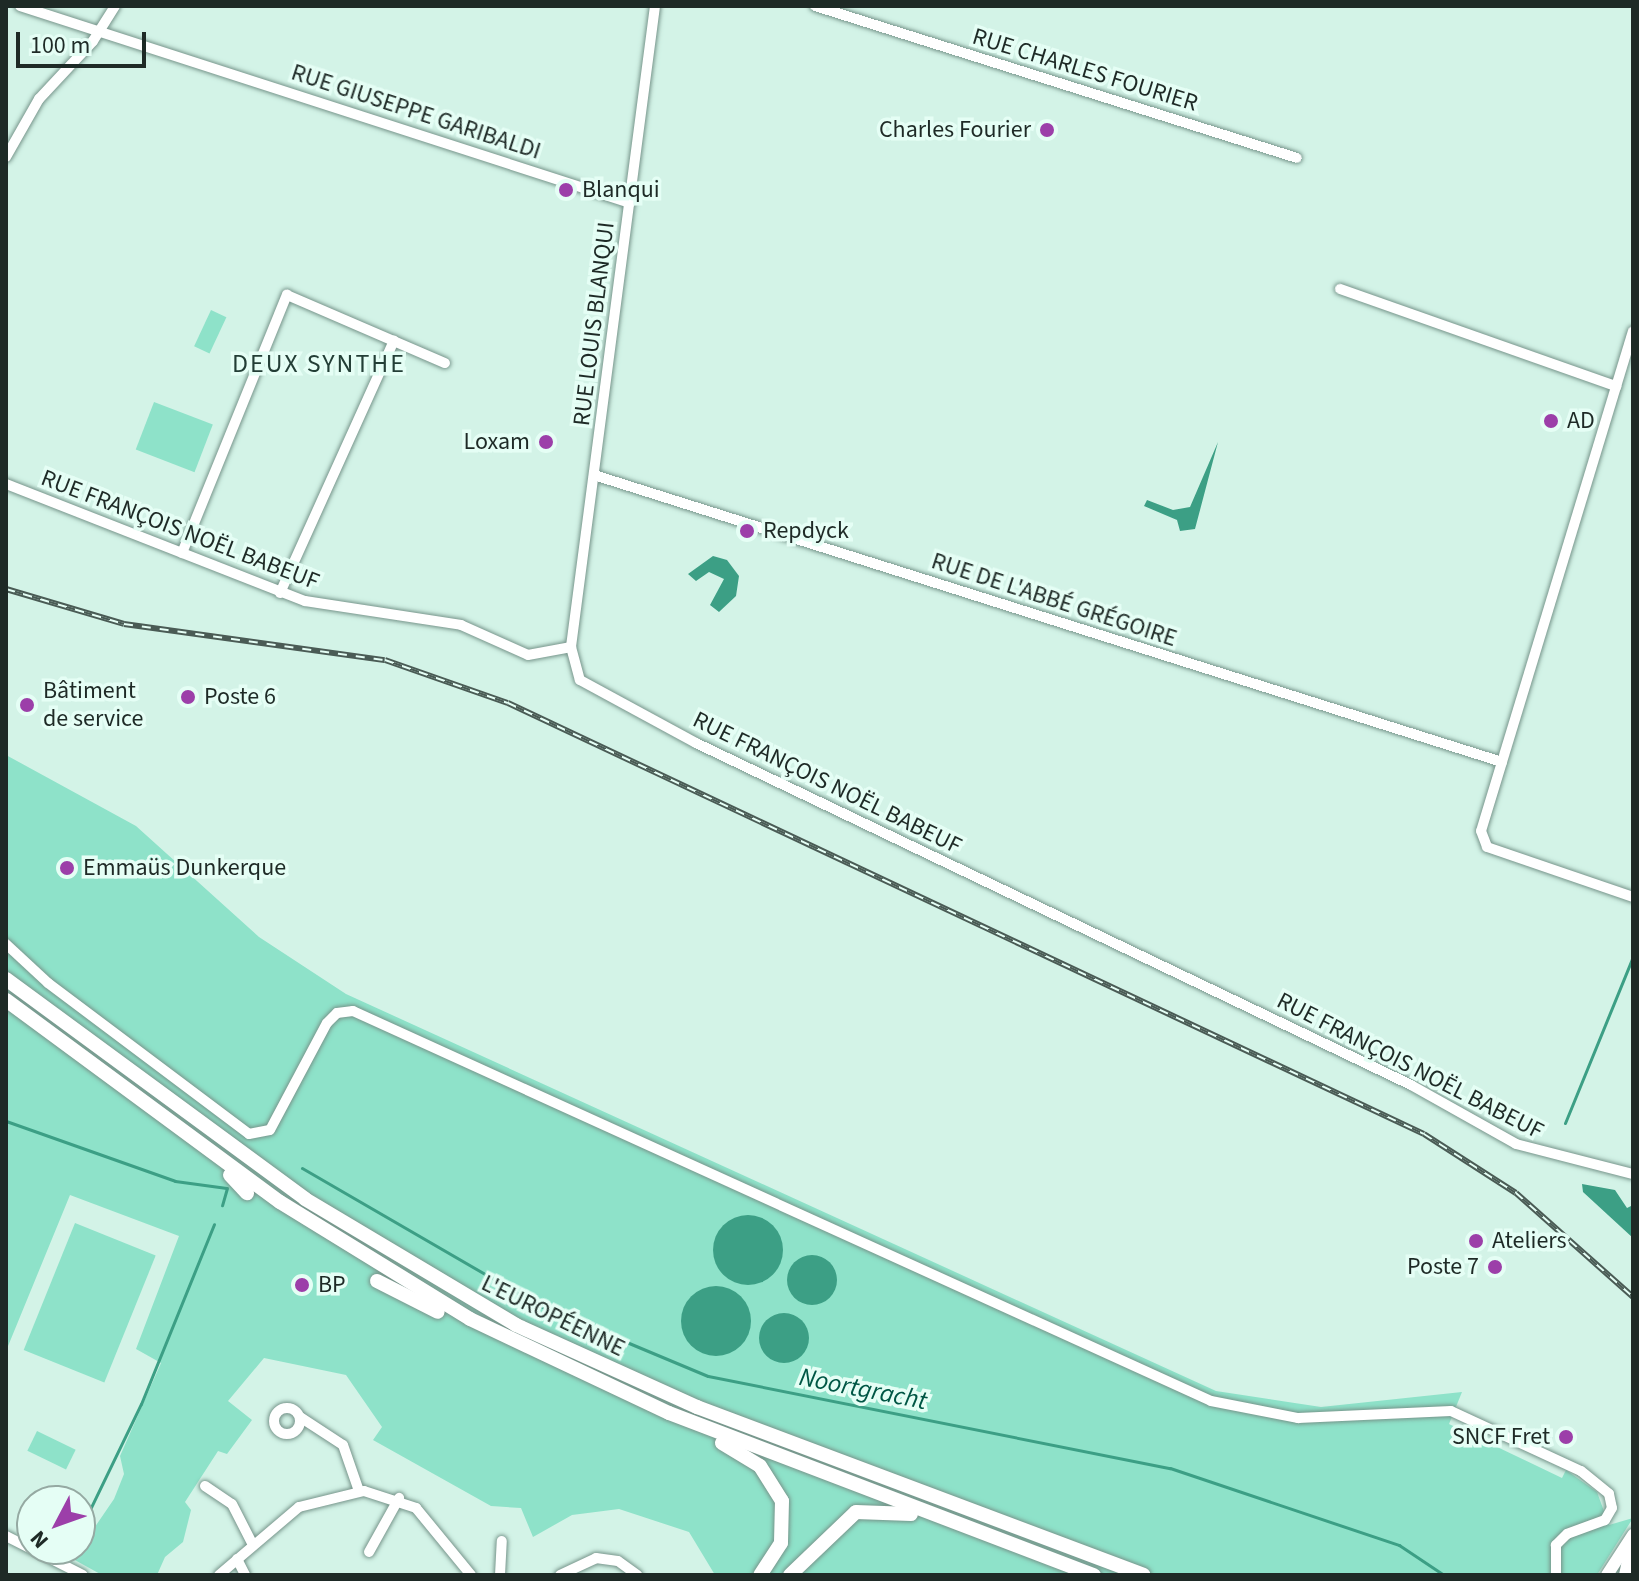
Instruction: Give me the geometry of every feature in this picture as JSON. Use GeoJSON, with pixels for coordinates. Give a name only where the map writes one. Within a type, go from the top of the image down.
{"type":"FeatureCollection","features":[{"type":"Feature","properties":{"kind":"highway"},"geometry":{"type":"LineString","coordinates":[[6,972],[79,1034]]}},
{"type":"Feature","properties":{"kind":"highway","name":"L'EUROPÉENNE"},"geometry":{"type":"LineString","coordinates":[[6,979],[337,1220],[516,1325],[697,1407],[1143,1575]]}},
{"type":"Feature","properties":{"kind":"highway","name":"L'EUROPÉENNE"},"geometry":{"type":"LineString","coordinates":[[6,1000],[225,1163],[403,1281],[549,1359],[612,1389],[1094,1575]]}},
{"type":"Feature","properties":{"kind":"highway"},"geometry":{"type":"LineString","coordinates":[[225,1163],[247,1193]]}},
{"type":"Feature","properties":{"kind":"highway"},"geometry":{"type":"LineString","coordinates":[[377,1281],[549,1359]]}},
{"type":"Feature","properties":{"kind":"highway"},"geometry":{"type":"LineString","coordinates":[[612,1389],[729,1446],[768,1475],[782,1501],[785,1526],[778,1550],[760,1575]]}},
{"type":"Feature","properties":{"kind":"highway"},"geometry":{"type":"LineString","coordinates":[[790,1575],[840,1522],[871,1508],[906,1513],[1048,1558]]}},
{"type":"Feature","properties":{"kind":"main road"},"geometry":{"type":"LineString","coordinates":[[1607,1575],[1633,1535]]}},
{"type":"Feature","properties":{"kind":"main road"},"geometry":{"type":"LineString","coordinates":[[1625,1575],[1633,1542]]}},
{"type":"Feature","properties":{"kind":"street","name":"RUE GIUSEPPE GARIBALDI"},"geometry":{"type":"LineString","coordinates":[[20,6],[100,28],[630,203]]}},
{"type":"Feature","properties":{"kind":"street"},"geometry":{"type":"LineString","coordinates":[[6,157],[39,99],[115,6]]}},
{"type":"Feature","properties":{"kind":"street","name":"RUE LOUIS BLANQUI"},"geometry":{"type":"LineString","coordinates":[[571,647],[655,6]]}},
{"type":"Feature","properties":{"kind":"street","name":"RUE CHARLES FOURIER"},"geometry":{"type":"LineString","coordinates":[[815,6],[1297,158]]}},
{"type":"Feature","properties":{"kind":"street"},"geometry":{"type":"LineString","coordinates":[[1340,289],[1616,386]]}},
{"type":"Feature","properties":{"kind":"street"},"geometry":{"type":"LineString","coordinates":[[182,553],[285,296],[294,294],[445,363]]}},
{"type":"Feature","properties":{"kind":"street"},"geometry":{"type":"LineString","coordinates":[[1633,332],[1481,831],[1487,847],[1633,897]]}},
{"type":"Feature","properties":{"kind":"street"},"geometry":{"type":"LineString","coordinates":[[280,593],[394,340]]}},
{"type":"Feature","properties":{"kind":"street","name":"RUE DE L'ABBÉ GRÉGOIRE"},"geometry":{"type":"LineString","coordinates":[[594,475],[1502,762]]}},
{"type":"Feature","properties":{"kind":"street","name":"RUE FRANÇOIS NOËL BABEUF"},"geometry":{"type":"LineString","coordinates":[[6,484],[280,593],[318,604],[461,625],[524,654],[571,647],[572,668],[586,686],[696,743],[1389,1075],[1521,1146],[1633,1174]]}},
{"type":"Feature","properties":{"kind":"street"},"geometry":{"type":"LineString","coordinates":[[6,944],[48,983],[253,1136],[272,1127],[330,1019],[345,1010],[358,1012],[1217,1404],[1298,1418],[1448,1410],[1581,1471],[1606,1490],[1608,1518],[1561,1538],[1552,1552],[1555,1574]]}},
{"type":"Feature","properties":{"kind":"street"},"geometry":{"type":"LineString","coordinates":[[300,1417],[343,1445],[359,1491]]}},
{"type":"Feature","properties":{"kind":"street"},"geometry":{"type":"LineString","coordinates":[[205,1486],[232,1504],[253,1545]]}},
{"type":"Feature","properties":{"kind":"street"},"geometry":{"type":"LineString","coordinates":[[219,1575],[299,1507],[359,1491],[399,1498],[429,1520],[466,1574]]}},
{"type":"Feature","properties":{"kind":"street"},"geometry":{"type":"LineString","coordinates":[[369,1552],[399,1498]]}},
{"type":"Feature","properties":{"kind":"street"},"geometry":{"type":"LineString","coordinates":[[500,1575],[502,1541]]}},
{"type":"Feature","properties":{"kind":"street"},"geometry":{"type":"LineString","coordinates":[[560,1575],[607,1558],[637,1575]]}},
{"type":"Feature","properties":{"kind":"street"},"geometry":{"type":"LineString","coordinates":[[237,1559],[245,1575]]}},
{"type":"Feature","properties":{"kind":"street"},"geometry":{"type":"LineString","coordinates":[[63,1565],[83,1575]]}},
{"type":"Feature","properties":{"kind":"shaded area"},"geometry":{"type":"Polygon","coordinates":[[[211,310],[226,317],[210,353],[194,346],[211,310]]]}},
{"type":"Feature","properties":{"kind":"shaded area"},"geometry":{"type":"Polygon","coordinates":[[[154,402],[213,425],[195,472],[136,450],[154,402]]]}},
{"type":"Feature","properties":{"kind":"shaded area"},"geometry":{"type":"Polygon","coordinates":[[[1218,442],[1195,529],[1180,531],[1177,520],[1144,506],[1147,500],[1173,510],[1190,507],[1218,442]]]}},
{"type":"Feature","properties":{"kind":"shaded area"},"geometry":{"type":"Polygon","coordinates":[[[713,556],[727,560],[739,576],[736,596],[719,612],[710,605],[724,579],[709,572],[696,581],[688,574],[713,556]]]}},
{"type":"Feature","properties":{"kind":"shaded area"},"geometry":{"type":"Polygon","coordinates":[[[6,755],[136,826],[259,937],[346,994],[1216,1391],[1321,1407],[1462,1392],[1449,1424],[1562,1478],[1566,1470],[1597,1492],[1609,1525],[1633,1518],[1597,1575],[715,1575],[689,1532],[619,1509],[572,1515],[533,1537],[521,1508],[491,1506],[373,1440],[382,1427],[346,1375],[264,1358],[228,1401],[252,1420],[227,1454],[218,1451],[185,1502],[191,1510],[183,1542],[165,1557],[157,1575],[102,1575],[84,1565],[96,1565],[96,1525],[114,1499],[124,1474],[120,1456],[161,1363],[136,1349],[179,1236],[70,1195],[6,1351],[6,755]]]}},
{"type":"Feature","properties":{"kind":"shaded area"},"geometry":{"type":"Polygon","coordinates":[[[1582,1184],[1615,1190],[1627,1208],[1633,1205],[1633,1238],[1583,1192],[1582,1184]]]}},
{"type":"Feature","properties":{"kind":"shaded area"},"geometry":{"type":"Polygon","coordinates":[[[748,1215],[773,1225],[783,1250],[773,1275],[748,1285],[723,1275],[713,1250],[723,1225],[748,1215]]]}},
{"type":"Feature","properties":{"kind":"shaded area"},"geometry":{"type":"Polygon","coordinates":[[[75,1223],[156,1256],[104,1383],[24,1350],[75,1223]]]}},
{"type":"Feature","properties":{"kind":"shaded area"},"geometry":{"type":"Polygon","coordinates":[[[812,1255],[829,1263],[837,1280],[829,1297],[812,1305],[795,1297],[787,1280],[795,1263],[812,1255]]]}},
{"type":"Feature","properties":{"kind":"shaded area"},"geometry":{"type":"Polygon","coordinates":[[[716,1286],[741,1296],[751,1321],[741,1346],[716,1356],[691,1346],[681,1321],[691,1296],[716,1286]]]}},
{"type":"Feature","properties":{"kind":"shaded area"},"geometry":{"type":"Polygon","coordinates":[[[784,1313],[801,1321],[809,1338],[801,1355],[784,1363],[767,1355],[759,1338],[767,1321],[784,1313]]]}},
{"type":"Feature","properties":{"kind":"shaded area"},"geometry":{"type":"Polygon","coordinates":[[[37,1431],[76,1450],[66,1470],[27,1451],[37,1431]]]}},
{"type":"Feature","properties":{"kind":"waterway"},"geometry":{"type":"LineString","coordinates":[[1565,1123],[1633,956]]}},
{"type":"Feature","properties":{"kind":"waterway"},"geometry":{"type":"LineString","coordinates":[[6,1121],[175,1181],[227,1188],[222,1205]]}},
{"type":"Feature","properties":{"kind":"waterway","name":"Noortgracht"},"geometry":{"type":"LineString","coordinates":[[302,1168],[538,1305],[708,1376],[1170,1468],[1399,1545],[1444,1575]]}},
{"type":"Feature","properties":{"kind":"waterway"},"geometry":{"type":"LineString","coordinates":[[96,1497],[141,1404],[214,1224]]}},
{"type":"Feature","properties":{"kind":"railway"},"geometry":{"type":"LineString","coordinates":[[6,589],[124,624],[385,660],[508,703],[1424,1134],[1516,1193],[1633,1297]]}},
{"type":"Feature","properties":{"kind":"place","name":"Charles Fourier"},"geometry":{"type":"Point","coordinates":[1047,130]}},
{"type":"Feature","properties":{"kind":"place","name":"Blanqui"},"geometry":{"type":"Point","coordinates":[566,190]}},
{"type":"Feature","properties":{"kind":"place","name":"AD"},"geometry":{"type":"Point","coordinates":[1551,421]}},
{"type":"Feature","properties":{"kind":"place","name":"Loxam"},"geometry":{"type":"Point","coordinates":[546,442]}},
{"type":"Feature","properties":{"kind":"place","name":"Repdyck"},"geometry":{"type":"Point","coordinates":[747,531]}},
{"type":"Feature","properties":{"kind":"place","name":"Poste 6"},"geometry":{"type":"Point","coordinates":[188,697]}},
{"type":"Feature","properties":{"kind":"place","name":"Bâtiment de service"},"geometry":{"type":"Point","coordinates":[27,705]}},
{"type":"Feature","properties":{"kind":"place","name":"Emmaüs Dunkerque"},"geometry":{"type":"Point","coordinates":[67,868]}},
{"type":"Feature","properties":{"kind":"place","name":"Ateliers"},"geometry":{"type":"Point","coordinates":[1476,1241]}},
{"type":"Feature","properties":{"kind":"place","name":"Poste 7"},"geometry":{"type":"Point","coordinates":[1495,1267]}},
{"type":"Feature","properties":{"kind":"place","name":"BP"},"geometry":{"type":"Point","coordinates":[302,1285]}},
{"type":"Feature","properties":{"kind":"place","name":"SNCF Fret"},"geometry":{"type":"Point","coordinates":[1566,1437]}},
{"type":"Feature","properties":{"kind":"district","name":"DEUX SYNTHE"},"geometry":{"type":"Point","coordinates":[319,364]}}]}
